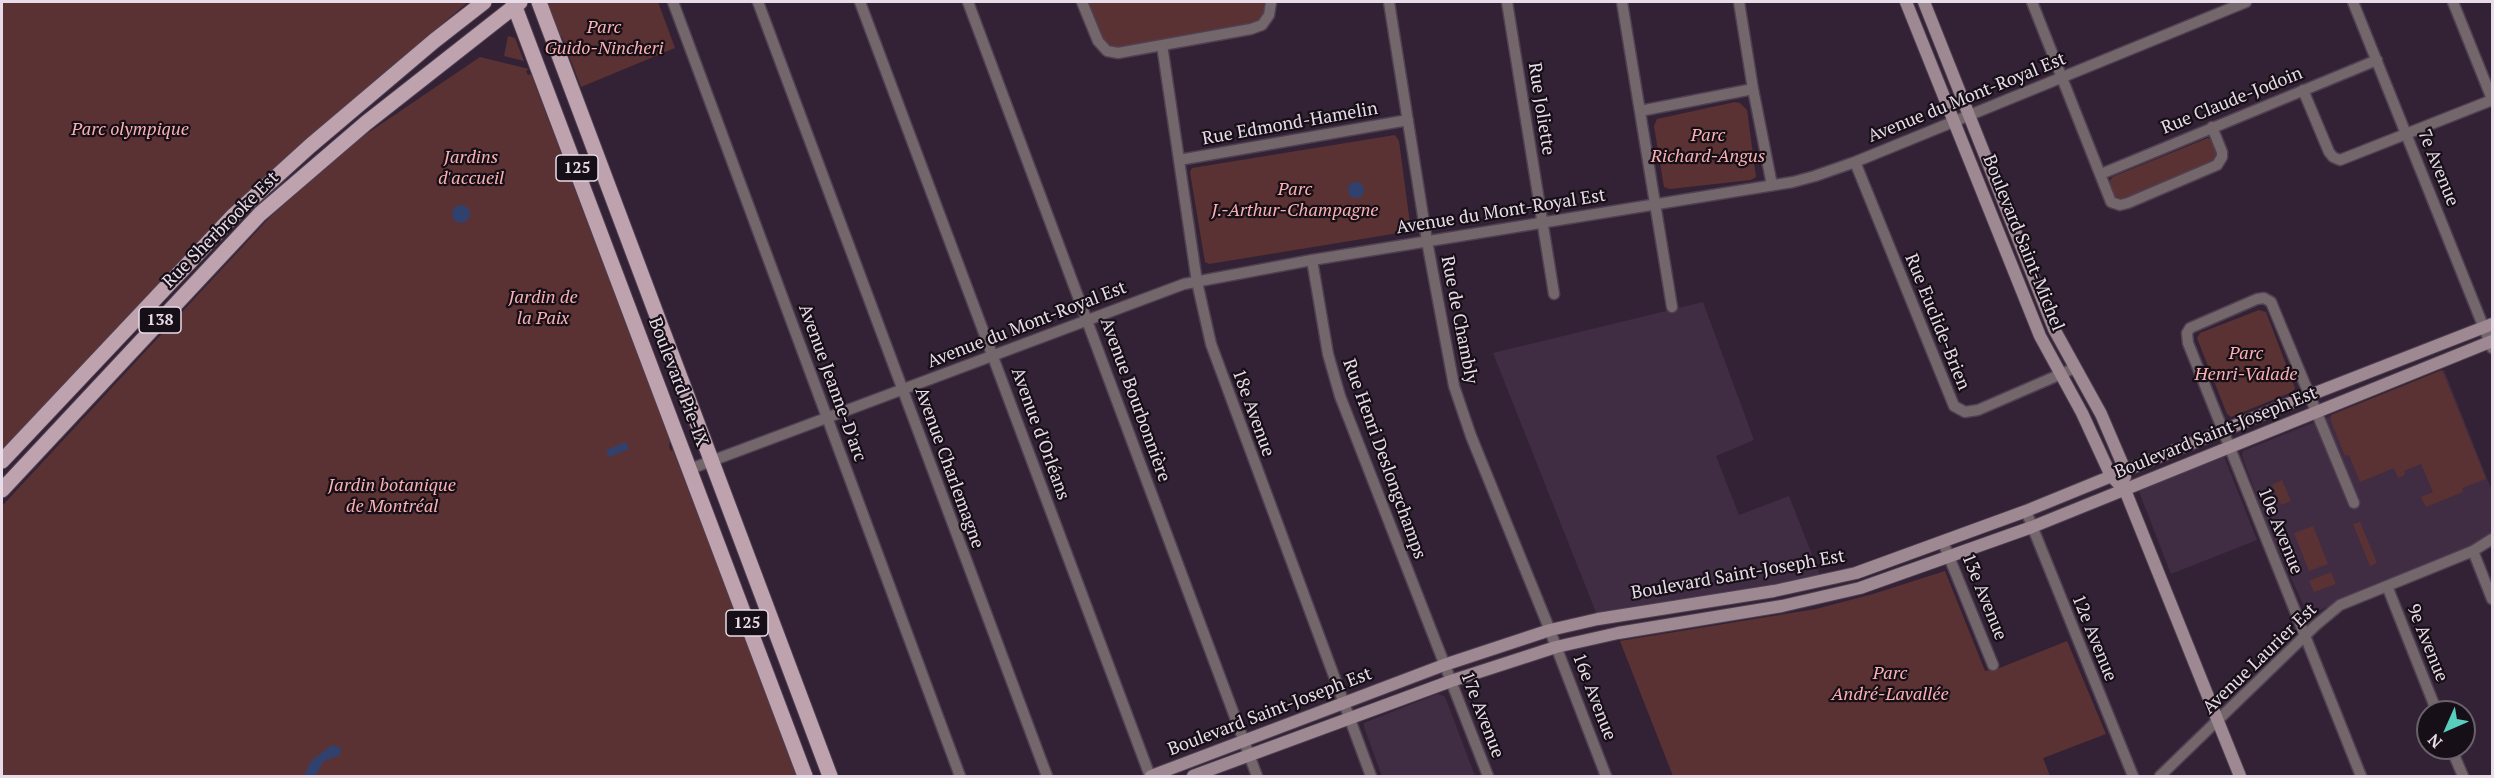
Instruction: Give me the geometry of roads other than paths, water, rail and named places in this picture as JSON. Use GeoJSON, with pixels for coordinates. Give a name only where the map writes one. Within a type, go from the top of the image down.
{"type":"FeatureCollection","features":[{"type":"Feature","properties":{"kind":"main road","name":"Rue Sherbrooke Est"},"geometry":{"type":"LineString","coordinates":[[2,461],[234,214],[310,146],[434,41],[484,2]]}},
{"type":"Feature","properties":{"kind":"main road","name":"Boulevard Pie-IX"},"geometry":{"type":"LineString","coordinates":[[539,2],[830,777]]}},
{"type":"Feature","properties":{"kind":"main road","name":"Boulevard Saint-Michel"},"geometry":{"type":"LineString","coordinates":[[1906,2],[2040,336],[2082,413],[2111,476],[2125,490]]}},
{"type":"Feature","properties":{"kind":"main road","name":"Boulevard Saint-Michel"},"geometry":{"type":"LineString","coordinates":[[1924,2],[2054,329],[2101,414],[2125,470],[2125,490],[2240,777]]}},
{"type":"Feature","properties":{"kind":"main road","name":"Rue Sherbrooke Est"},"geometry":{"type":"LineString","coordinates":[[2,490],[260,214],[366,123],[516,3]]}},
{"type":"Feature","properties":{"kind":"main road","name":"Boulevard Pie-IX"},"geometry":{"type":"LineString","coordinates":[[516,3],[805,777]]}},
{"type":"Feature","properties":{"kind":"main road","name":"Boulevard Saint-Joseph Est"},"geometry":{"type":"LineString","coordinates":[[1151,777],[1444,665],[1550,630],[1608,617],[1741,597],[1856,573],[2025,511],[2222,430],[2488,326]]}},
{"type":"Feature","properties":{"kind":"main road","name":"Boulevard Saint-Joseph Est"},"geometry":{"type":"LineString","coordinates":[[1193,777],[1451,681],[1556,647],[1603,635],[1793,604],[1860,588],[1950,557],[2125,490],[2316,411],[2492,343]]}},
{"type":"Feature","properties":{"kind":"street","name":"Avenue Jeanne-D'arc"},"geometry":{"type":"LineString","coordinates":[[673,2],[960,777]]}},
{"type":"Feature","properties":{"kind":"street","name":"Avenue Charlemagne"},"geometry":{"type":"LineString","coordinates":[[758,2],[1047,777]]}},
{"type":"Feature","properties":{"kind":"street","name":"Avenue d'Orléans"},"geometry":{"type":"LineString","coordinates":[[860,2],[1151,777]]}},
{"type":"Feature","properties":{"kind":"street","name":"Avenue Bourbonnière"},"geometry":{"type":"LineString","coordinates":[[969,2],[1257,777]]}},
{"type":"Feature","properties":{"kind":"street"},"geometry":{"type":"LineString","coordinates":[[1082,2],[1098,41],[1107,51],[1118,53],[1262,25],[1269,15],[1271,2]]}},
{"type":"Feature","properties":{"kind":"street","name":"Rue de Chambly"},"geometry":{"type":"LineString","coordinates":[[1389,2],[1427,242],[1454,386],[1471,436],[1550,630]]}},
{"type":"Feature","properties":{"kind":"street","name":"Rue Joliette"},"geometry":{"type":"LineString","coordinates":[[1507,2],[1554,294]]}},
{"type":"Feature","properties":{"kind":"street"},"geometry":{"type":"LineString","coordinates":[[1623,2],[1672,307]]}},
{"type":"Feature","properties":{"kind":"street"},"geometry":{"type":"LineString","coordinates":[[1739,2],[1772,185]]}},
{"type":"Feature","properties":{"kind":"street"},"geometry":{"type":"LineString","coordinates":[[2032,2],[2101,174],[2102,185],[2108,198],[2115,205],[2176,183],[2212,168],[2220,162],[2222,152],[2212,127]]}},
{"type":"Feature","properties":{"kind":"street","name":"Avenue du Mont-Royal Est"},"geometry":{"type":"LineString","coordinates":[[690,469],[1184,284],[1312,260],[1815,176],[1855,162],[2246,2]]}},
{"type":"Feature","properties":{"kind":"street","name":"7e Avenue"},"geometry":{"type":"LineString","coordinates":[[2353,2],[2406,134],[2488,326],[2492,343]]}},
{"type":"Feature","properties":{"kind":"street"},"geometry":{"type":"LineString","coordinates":[[2303,90],[2329,152],[2337,159],[2343,159],[2493,99],[2453,2]]}},
{"type":"Feature","properties":{"kind":"street","name":"18e Avenue"},"geometry":{"type":"LineString","coordinates":[[1162,45],[1197,282],[1211,344],[1371,777]]}},
{"type":"Feature","properties":{"kind":"street","name":"Rue Claude-Jodoin"},"geometry":{"type":"LineString","coordinates":[[2101,174],[2377,60]]}},
{"type":"Feature","properties":{"kind":"street"},"geometry":{"type":"LineString","coordinates":[[1640,111],[1753,89]]}},
{"type":"Feature","properties":{"kind":"street","name":"Rue Edmond-Hamelin"},"geometry":{"type":"LineString","coordinates":[[1179,160],[1408,120]]}},
{"type":"Feature","properties":{"kind":"street","name":"Rue Euclide-Brien"},"geometry":{"type":"LineString","coordinates":[[1855,162],[1954,406],[1965,412],[1978,410],[2075,368]]}},
{"type":"Feature","properties":{"kind":"street","name":"Rue Henri Deslongchamps"},"geometry":{"type":"LineString","coordinates":[[1312,260],[1328,354],[1340,396],[1444,665]]}},
{"type":"Feature","properties":{"kind":"street","name":"10e Avenue"},"geometry":{"type":"LineString","coordinates":[[2310,395],[2274,306],[2268,299],[2257,299],[2194,326],[2187,333],[2188,343],[2228,447],[2361,777]]}},
{"type":"Feature","properties":{"kind":"street"},"geometry":{"type":"LineString","coordinates":[[2310,395],[2354,503]]}},
{"type":"Feature","properties":{"kind":"street","name":"12e Avenue"},"geometry":{"type":"LineString","coordinates":[[2025,511],[2133,777]]}},
{"type":"Feature","properties":{"kind":"street","name":"Avenue Laurier Est"},"geometry":{"type":"LineString","coordinates":[[2160,777],[2340,605],[2473,551],[2493,539]]}},
{"type":"Feature","properties":{"kind":"street","name":"13e Avenue"},"geometry":{"type":"LineString","coordinates":[[1943,542],[1993,665]]}},
{"type":"Feature","properties":{"kind":"street"},"geometry":{"type":"LineString","coordinates":[[2473,551],[2493,599]]}},
{"type":"Feature","properties":{"kind":"street","name":"9e Avenue"},"geometry":{"type":"LineString","coordinates":[[2387,586],[2432,700]]}},
{"type":"Feature","properties":{"kind":"street","name":"16e Avenue"},"geometry":{"type":"LineString","coordinates":[[1550,630],[1606,777]]}},
{"type":"Feature","properties":{"kind":"street","name":"17e Avenue"},"geometry":{"type":"LineString","coordinates":[[1444,665],[1488,777]]}},
{"type":"Feature","properties":{"kind":"street"},"geometry":{"type":"LineString","coordinates":[[2456,760],[2463,777]]}},
{"type":"Feature","properties":{"kind":"water"},"geometry":{"type":"Polygon","coordinates":[[[1353,182],[1359,182],[1364,190],[1362,196],[1353,198],[1348,193],[1348,187],[1353,182]]]}},
{"type":"Feature","properties":{"kind":"water"},"geometry":{"type":"Polygon","coordinates":[[[461,205],[467,208],[470,214],[467,220],[461,223],[455,220],[452,214],[455,208],[461,205]]]}},
{"type":"Feature","properties":{"kind":"water"},"geometry":{"type":"Polygon","coordinates":[[[626,442],[629,449],[609,457],[606,450],[626,442]]]}},
{"type":"Feature","properties":{"kind":"water"},"geometry":{"type":"Polygon","coordinates":[[[332,745],[341,748],[340,755],[324,761],[315,776],[304,776],[311,761],[332,745]]]}},
{"type":"Feature","properties":{"kind":"park label","name":"Parc Guido-Nincheri"},"geometry":{"type":"Point","coordinates":[604,38]}},
{"type":"Feature","properties":{"kind":"park label","name":"Parc olympique"},"geometry":{"type":"Point","coordinates":[130,130]}},
{"type":"Feature","properties":{"kind":"park label","name":"Parc Richard-Angus"},"geometry":{"type":"Point","coordinates":[1708,146]}},
{"type":"Feature","properties":{"kind":"park label","name":"Jardins d'accueil"},"geometry":{"type":"Point","coordinates":[471,168]}},
{"type":"Feature","properties":{"kind":"park label","name":"Parc J.-Arthur-Champagne"},"geometry":{"type":"Point","coordinates":[1295,200]}},
{"type":"Feature","properties":{"kind":"park label","name":"Jardin de la Paix"},"geometry":{"type":"Point","coordinates":[543,308]}},
{"type":"Feature","properties":{"kind":"park label","name":"Parc Henri-Valade"},"geometry":{"type":"Point","coordinates":[2246,364]}},
{"type":"Feature","properties":{"kind":"park label","name":"Jardin botanique de Montréal"},"geometry":{"type":"Point","coordinates":[392,496]}},
{"type":"Feature","properties":{"kind":"park label","name":"Parc André-Lavallée"},"geometry":{"type":"Point","coordinates":[1890,684]}}]}
